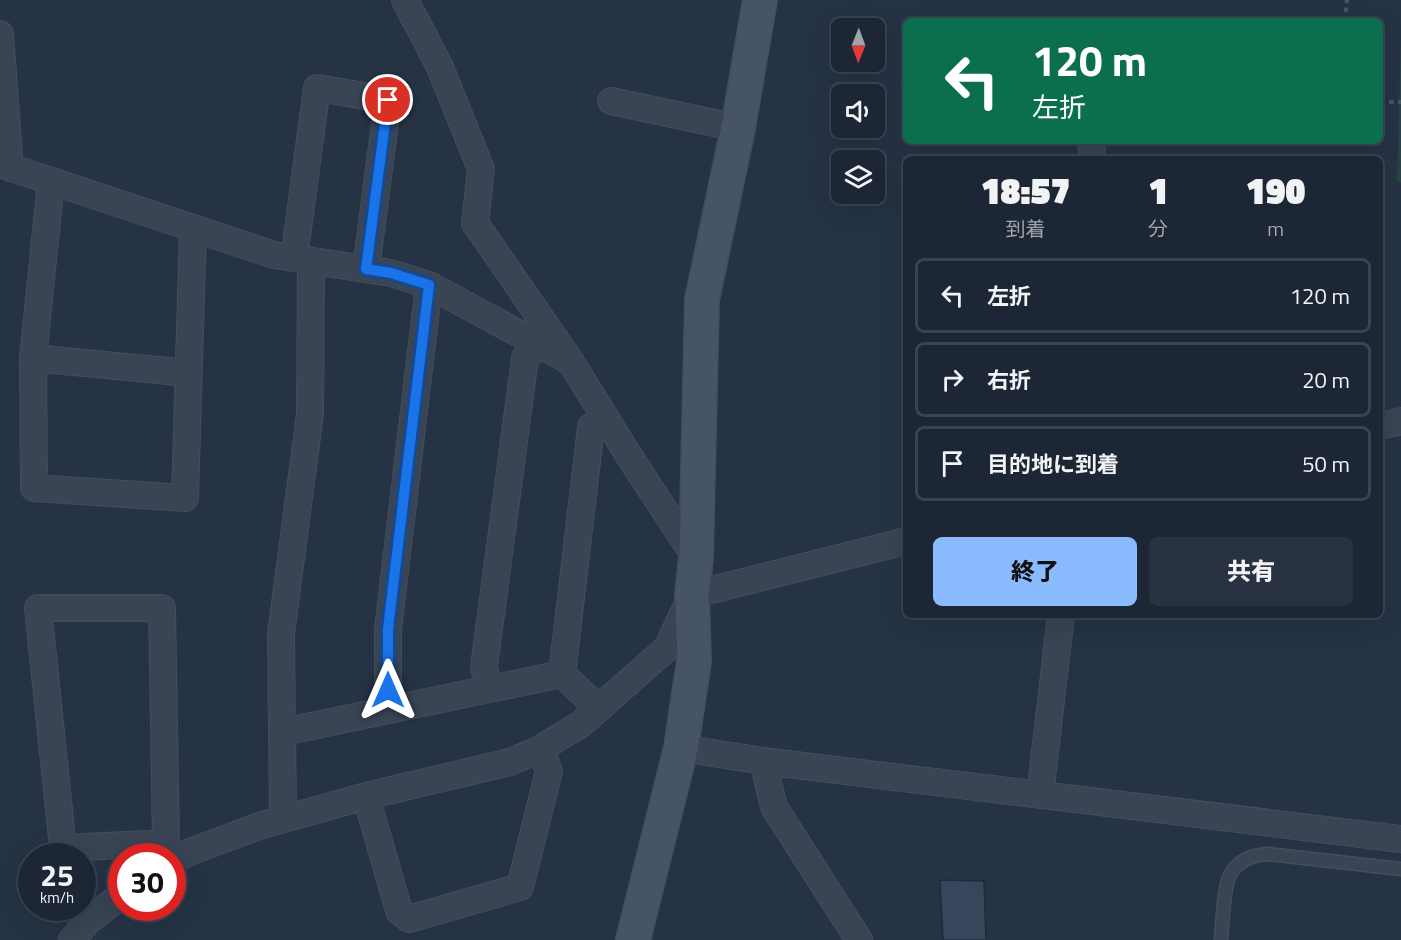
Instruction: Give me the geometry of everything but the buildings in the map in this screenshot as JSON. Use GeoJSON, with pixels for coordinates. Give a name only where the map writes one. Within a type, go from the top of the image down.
{"type":"FeatureCollection","features":[{"type":"Feature","properties":{"kind":"street"},"geometry":{"type":"LineString","coordinates":[[405,0],[440,67],[481,169],[475,223],[571,362],[696,558]]}},
{"type":"Feature","properties":{"kind":"street"},"geometry":{"type":"LineString","coordinates":[[633,940],[681,748],[694,662],[692,595],[696,558],[702,300],[738,128],[760,0]]}},
{"type":"Feature","properties":{"kind":"street"},"geometry":{"type":"LineString","coordinates":[[0,34],[5,166],[274,255],[391,273],[429,285],[571,362]]}},
{"type":"Feature","properties":{"kind":"street"},"geometry":{"type":"LineString","coordinates":[[284,819],[280,634],[310,414],[302,260],[317,88],[388,100],[366,269]]}},
{"type":"Feature","properties":{"kind":"street"},"geometry":{"type":"LineString","coordinates":[[611,101],[738,128]]}},
{"type":"Feature","properties":{"kind":"street"},"geometry":{"type":"LineString","coordinates":[[51,182],[33,358],[34,488],[185,498],[193,229]]}},
{"type":"Feature","properties":{"kind":"street"},"geometry":{"type":"LineString","coordinates":[[388,710],[388,629],[429,285]]}},
{"type":"Feature","properties":{"kind":"street"},"geometry":{"type":"LineString","coordinates":[[489,689],[484,667],[525,358],[540,345]]}},
{"type":"Feature","properties":{"kind":"street"},"geometry":{"type":"LineString","coordinates":[[33,358],[189,373]]}},
{"type":"Feature","properties":{"kind":"street"},"geometry":{"type":"LineString","coordinates":[[1383,425],[1401,421]]}},
{"type":"Feature","properties":{"kind":"street"},"geometry":{"type":"LineString","coordinates":[[562,674],[591,427],[608,422]]}},
{"type":"Feature","properties":{"kind":"street"},"geometry":{"type":"LineString","coordinates":[[692,595],[903,542]]}},
{"type":"Feature","properties":{"kind":"street"},"geometry":{"type":"LineString","coordinates":[[186,853],[259,826],[366,796],[510,762],[540,749],[581,724],[667,648],[692,595]]}},
{"type":"Feature","properties":{"kind":"street"},"geometry":{"type":"LineString","coordinates":[[38,608],[162,608],[169,854],[63,848],[38,608]]}},
{"type":"Feature","properties":{"kind":"street"},"geometry":{"type":"LineString","coordinates":[[1040,795],[1061,618]]}},
{"type":"Feature","properties":{"kind":"street"},"geometry":{"type":"LineString","coordinates":[[283,732],[562,674]]}},
{"type":"Feature","properties":{"kind":"street"},"geometry":{"type":"LineString","coordinates":[[562,674],[598,709]]}},
{"type":"Feature","properties":{"kind":"street"},"geometry":{"type":"LineString","coordinates":[[681,748],[763,761],[1401,839]]}},
{"type":"Feature","properties":{"kind":"street"},"geometry":{"type":"LineString","coordinates":[[366,796],[399,911],[410,919],[520,887],[549,771],[540,749]]}},
{"type":"Feature","properties":{"kind":"street"},"geometry":{"type":"LineString","coordinates":[[763,761],[774,807],[859,940]]}},
{"type":"Feature","properties":{"kind":"street"},"geometry":{"type":"LineString","coordinates":[[72,940],[89,920],[108,906]]}},
{"type":"Feature","properties":{"kind":"lane"},"geometry":{"type":"LineString","coordinates":[[1221,940],[1229,874],[1238,864],[1254,855],[1268,854],[1401,870]]}},
{"type":"Feature","properties":{"kind":"path"},"geometry":{"type":"LineString","coordinates":[[1345,18],[1347,0]]}},
{"type":"Feature","properties":{"kind":"path"},"geometry":{"type":"LineString","coordinates":[[1383,102],[1401,102]]}},
{"type":"Feature","properties":{"kind":"green space"},"geometry":{"type":"Polygon","coordinates":[[[1401,36],[1401,183],[1397,182],[1401,36]]]}},
{"type":"Feature","properties":{"kind":"route"},"geometry":{"type":"LineString","coordinates":[[388,100],[366,269],[391,273],[429,285],[388,629],[388,690]]}}]}
